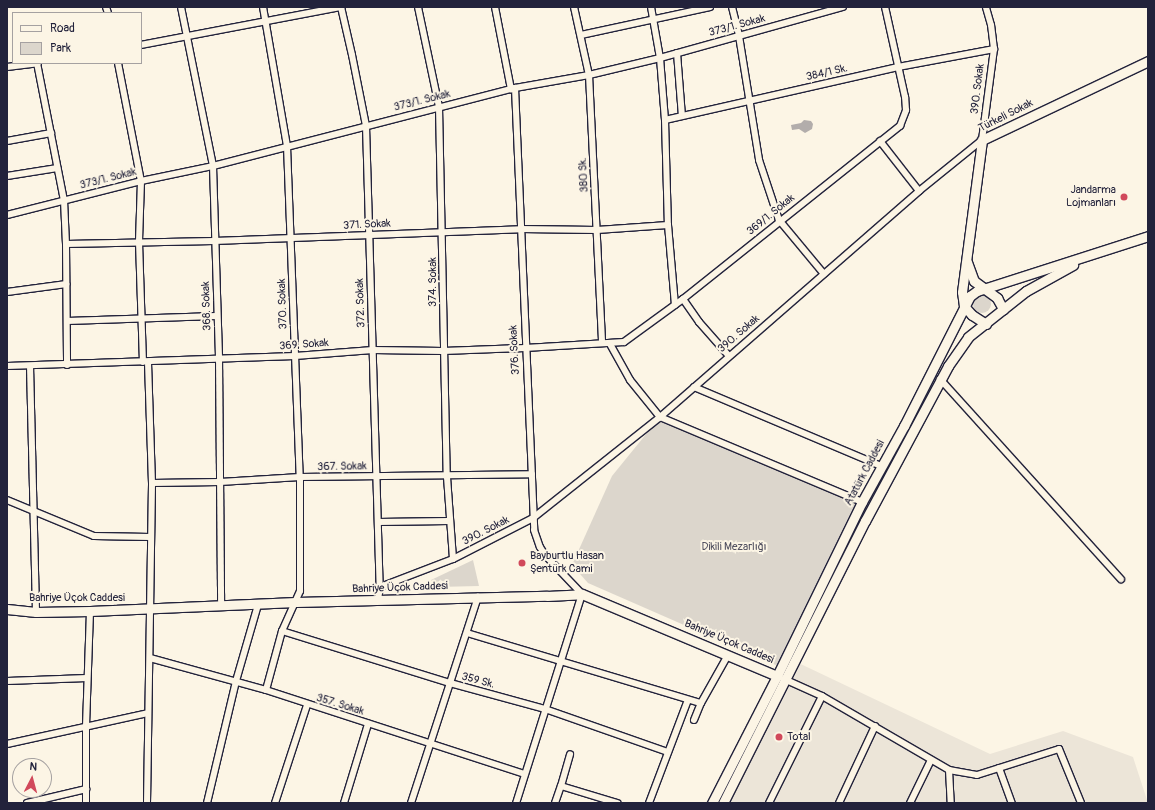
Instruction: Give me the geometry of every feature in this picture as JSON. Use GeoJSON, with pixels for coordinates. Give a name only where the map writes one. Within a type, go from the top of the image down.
{"type":"FeatureCollection","features":[{"type":"Feature","properties":{"kind":"main road","name":"Türkeli Sokak"},"geometry":{"type":"LineString","coordinates":[[964,306],[962,292],[982,140],[1148,61]]}},
{"type":"Feature","properties":{"kind":"main road","name":"Atatürk Caddesi"},"geometry":{"type":"LineString","coordinates":[[727,802],[781,677],[862,502],[883,467],[970,296],[986,288],[1148,236]]}},
{"type":"Feature","properties":{"kind":"main road","name":"Atatürk Caddesi"},"geometry":{"type":"LineString","coordinates":[[712,803],[940,379],[968,336],[986,324],[1026,291],[1079,262],[1119,246]]}},
{"type":"Feature","properties":{"kind":"main road","name":"Türkeli Sokak"},"geometry":{"type":"LineString","coordinates":[[966,259],[974,281],[986,288],[997,298],[1003,309]]}},
{"type":"Feature","properties":{"kind":"main road"},"geometry":{"type":"LineString","coordinates":[[964,306],[972,315],[986,324]]}},
{"type":"Feature","properties":{"kind":"main road","name":"Bahriye Üçok Caddesi"},"geometry":{"type":"LineString","coordinates":[[7,609],[36,612],[90,611],[221,607],[296,602],[582,594],[781,677]]}},
{"type":"Feature","properties":{"kind":"street","name":"368. Sokak"},"geometry":{"type":"LineString","coordinates":[[181,7],[213,166],[216,316],[219,359],[221,607]]}},
{"type":"Feature","properties":{"kind":"street","name":"370. Sokak"},"geometry":{"type":"LineString","coordinates":[[263,7],[287,146],[300,478],[301,584],[296,602],[289,613],[282,631],[266,690]]}},
{"type":"Feature","properties":{"kind":"street"},"geometry":{"type":"LineString","coordinates":[[142,45],[341,7]]}},
{"type":"Feature","properties":{"kind":"street","name":"372. Sokak"},"geometry":{"type":"LineString","coordinates":[[341,7],[366,126],[380,587],[378,600]]}},
{"type":"Feature","properties":{"kind":"street","name":"374. Sokak"},"geometry":{"type":"LineString","coordinates":[[418,7],[439,107],[443,231],[443,351],[449,521],[453,559]]}},
{"type":"Feature","properties":{"kind":"street","name":"376. Sokak"},"geometry":{"type":"LineString","coordinates":[[495,7],[513,89],[521,229],[533,518],[536,538],[545,556],[582,594]]}},
{"type":"Feature","properties":{"kind":"street","name":"380 Sk."},"geometry":{"type":"LineString","coordinates":[[574,7],[581,35],[588,75],[602,343]]}},
{"type":"Feature","properties":{"kind":"street"},"geometry":{"type":"LineString","coordinates":[[651,7],[660,58],[665,120],[668,226],[675,305]]}},
{"type":"Feature","properties":{"kind":"street"},"geometry":{"type":"LineString","coordinates":[[581,35],[710,7]]}},
{"type":"Feature","properties":{"kind":"street"},"geometry":{"type":"LineString","coordinates":[[732,7],[739,36],[759,160],[779,220],[824,274]]}},
{"type":"Feature","properties":{"kind":"street","name":"373/1. Sokak"},"geometry":{"type":"LineString","coordinates":[[7,215],[141,181],[213,166],[513,89],[588,75],[660,58],[843,7]]}},
{"type":"Feature","properties":{"kind":"street","name":"369/1. Sokak"},"geometry":{"type":"LineString","coordinates":[[602,343],[610,344],[630,340],[683,299],[779,220],[900,126],[906,110],[885,7]]}},
{"type":"Feature","properties":{"kind":"street","name":"390. Sokak"},"geometry":{"type":"LineString","coordinates":[[380,587],[453,559],[533,518],[660,417],[919,191],[982,140],[994,49],[991,25],[986,7]]}},
{"type":"Feature","properties":{"kind":"street","name":"384/1 Sk."},"geometry":{"type":"LineString","coordinates":[[665,120],[898,66],[994,49]]}},
{"type":"Feature","properties":{"kind":"street"},"geometry":{"type":"LineString","coordinates":[[677,53],[682,116]]}},
{"type":"Feature","properties":{"kind":"street"},"geometry":{"type":"LineString","coordinates":[[7,67],[30,64]]}},
{"type":"Feature","properties":{"kind":"street"},"geometry":{"type":"LineString","coordinates":[[38,64],[64,200],[67,365]]}},
{"type":"Feature","properties":{"kind":"street"},"geometry":{"type":"LineString","coordinates":[[118,64],[141,181],[139,242],[152,483],[147,803]]}},
{"type":"Feature","properties":{"kind":"street"},"geometry":{"type":"LineString","coordinates":[[7,141],[51,133]]}},
{"type":"Feature","properties":{"kind":"street"},"geometry":{"type":"LineString","coordinates":[[880,141],[919,191]]}},
{"type":"Feature","properties":{"kind":"street"},"geometry":{"type":"LineString","coordinates":[[7,176],[57,168]]}},
{"type":"Feature","properties":{"kind":"street","name":"371. Sokak"},"geometry":{"type":"LineString","coordinates":[[66,244],[214,241],[443,231],[521,229],[597,230],[668,226]]}},
{"type":"Feature","properties":{"kind":"street"},"geometry":{"type":"LineString","coordinates":[[7,292],[66,284]]}},
{"type":"Feature","properties":{"kind":"street"},"geometry":{"type":"LineString","coordinates":[[683,299],[699,322],[729,356]]}},
{"type":"Feature","properties":{"kind":"street"},"geometry":{"type":"LineString","coordinates":[[67,321],[216,316]]}},
{"type":"Feature","properties":{"kind":"street","name":"369. Sokak"},"geometry":{"type":"LineString","coordinates":[[7,366],[295,356],[373,350],[443,351],[525,348],[602,343]]}},
{"type":"Feature","properties":{"kind":"street"},"geometry":{"type":"LineString","coordinates":[[610,344],[630,380],[660,417],[862,502]]}},
{"type":"Feature","properties":{"kind":"street"},"geometry":{"type":"LineString","coordinates":[[30,366],[36,612]]}},
{"type":"Feature","properties":{"kind":"street"},"geometry":{"type":"LineString","coordinates":[[940,379],[1121,579]]}},
{"type":"Feature","properties":{"kind":"street"},"geometry":{"type":"LineString","coordinates":[[694,387],[883,467]]}},
{"type":"Feature","properties":{"kind":"street","name":"367. Sokak"},"geometry":{"type":"LineString","coordinates":[[152,483],[220,482],[300,478],[447,477],[532,474]]}},
{"type":"Feature","properties":{"kind":"street"},"geometry":{"type":"LineString","coordinates":[[7,500],[94,536],[150,537]]}},
{"type":"Feature","properties":{"kind":"street"},"geometry":{"type":"LineString","coordinates":[[378,522],[449,521]]}},
{"type":"Feature","properties":{"kind":"street"},"geometry":{"type":"LineString","coordinates":[[516,803],[582,594]]}},
{"type":"Feature","properties":{"kind":"street"},"geometry":{"type":"LineString","coordinates":[[411,803],[478,597]]}},
{"type":"Feature","properties":{"kind":"street"},"geometry":{"type":"LineString","coordinates":[[207,803],[236,681],[258,605]]}},
{"type":"Feature","properties":{"kind":"street"},"geometry":{"type":"LineString","coordinates":[[86,803],[87,678],[90,611]]}},
{"type":"Feature","properties":{"kind":"street","name":"359 Sk."},"geometry":{"type":"LineString","coordinates":[[282,631],[450,683],[545,709],[668,752]]}},
{"type":"Feature","properties":{"kind":"street"},"geometry":{"type":"LineString","coordinates":[[466,633],[701,703]]}},
{"type":"Feature","properties":{"kind":"street"},"geometry":{"type":"LineString","coordinates":[[694,720],[701,703],[728,655]]}},
{"type":"Feature","properties":{"kind":"street","name":"357. Sokak"},"geometry":{"type":"LineString","coordinates":[[150,658],[266,690],[307,705],[431,743],[524,774]]}},
{"type":"Feature","properties":{"kind":"street"},"geometry":{"type":"LineString","coordinates":[[781,677],[822,696],[876,726],[948,770],[977,775],[1060,749],[1081,803]]}},
{"type":"Feature","properties":{"kind":"street"},"geometry":{"type":"LineString","coordinates":[[7,681],[87,678]]}},
{"type":"Feature","properties":{"kind":"street"},"geometry":{"type":"LineString","coordinates":[[769,803],[822,696]]}},
{"type":"Feature","properties":{"kind":"street"},"geometry":{"type":"LineString","coordinates":[[649,803],[660,780],[668,752],[688,700]]}},
{"type":"Feature","properties":{"kind":"street"},"geometry":{"type":"LineString","coordinates":[[275,803],[307,705]]}},
{"type":"Feature","properties":{"kind":"street"},"geometry":{"type":"LineString","coordinates":[[7,744],[148,712]]}},
{"type":"Feature","properties":{"kind":"street"},"geometry":{"type":"LineString","coordinates":[[344,803],[368,724]]}},
{"type":"Feature","properties":{"kind":"street"},"geometry":{"type":"LineString","coordinates":[[840,803],[876,726]]}},
{"type":"Feature","properties":{"kind":"street"},"geometry":{"type":"LineString","coordinates":[[555,803],[570,754]]}},
{"type":"Feature","properties":{"kind":"street"},"geometry":{"type":"LineString","coordinates":[[910,803],[931,760]]}},
{"type":"Feature","properties":{"kind":"street"},"geometry":{"type":"LineString","coordinates":[[999,768],[1012,803]]}},
{"type":"Feature","properties":{"kind":"street"},"geometry":{"type":"LineString","coordinates":[[948,770],[951,803]]}},
{"type":"Feature","properties":{"kind":"street"},"geometry":{"type":"LineString","coordinates":[[561,786],[617,803]]}},
{"type":"Feature","properties":{"kind":"street"},"geometry":{"type":"LineString","coordinates":[[27,803],[86,789]]}},
{"type":"Feature","properties":{"kind":"shaded area"},"geometry":{"type":"Polygon","coordinates":[[[804,120],[811,121],[813,124],[812,129],[805,133],[799,129],[792,130],[791,125],[801,123],[804,120]]]}},
{"type":"Feature","properties":{"kind":"shaded area"},"geometry":{"type":"Polygon","coordinates":[[[788,658],[990,754],[1063,731],[1133,757],[1148,803],[711,803],[788,658]]]}},
{"type":"Feature","properties":{"kind":"green space"},"geometry":{"type":"Polygon","coordinates":[[[982,295],[988,298],[991,304],[988,310],[982,313],[976,310],[973,304],[976,298],[982,295]]]}},
{"type":"Feature","properties":{"kind":"green space","name":"Dikili Mezarlığı"},"geometry":{"type":"Polygon","coordinates":[[[660,417],[858,501],[778,666],[588,583],[572,565],[612,476],[660,417]]]}},
{"type":"Feature","properties":{"kind":"green space"},"geometry":{"type":"Polygon","coordinates":[[[473,560],[479,586],[437,587],[431,580],[473,560]]]}},
{"type":"Feature","properties":{"kind":"place","name":"Jandarma Lojmanları"},"geometry":{"type":"Point","coordinates":[1124,197]}},
{"type":"Feature","properties":{"kind":"place","name":"Bayburtlu Hasan Şentürk Cami"},"geometry":{"type":"Point","coordinates":[522,563]}},
{"type":"Feature","properties":{"kind":"place","name":"Total"},"geometry":{"type":"Point","coordinates":[779,737]}}]}
